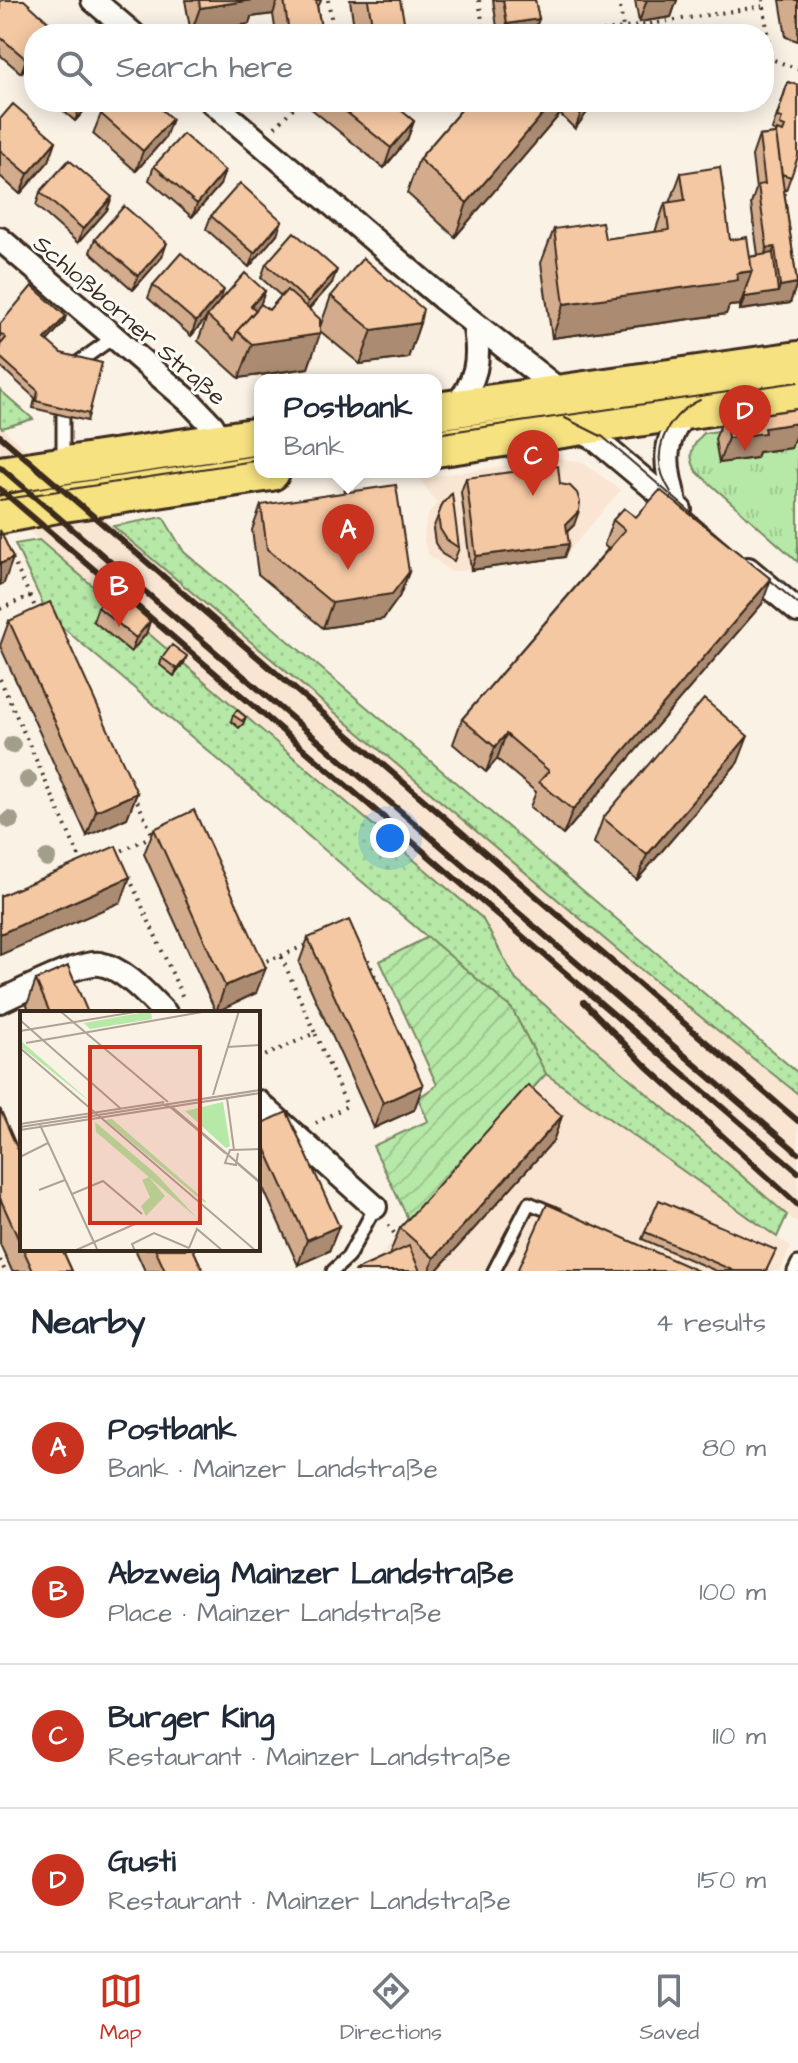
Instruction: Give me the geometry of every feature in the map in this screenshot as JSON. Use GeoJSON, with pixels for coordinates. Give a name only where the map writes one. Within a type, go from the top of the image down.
{"type":"FeatureCollection","features":[{"type":"Feature","properties":{"kind":"main road"},"geometry":{"type":"LineString","coordinates":[[444,410],[553,399],[798,360]]}},
{"type":"Feature","properties":{"kind":"main road"},"geometry":{"type":"LineString","coordinates":[[442,447],[500,438],[553,399],[688,410],[798,394]]}},
{"type":"Feature","properties":{"kind":"main road"},"geometry":{"type":"LineString","coordinates":[[0,475],[254,437]]}},
{"type":"Feature","properties":{"kind":"main road"},"geometry":{"type":"LineString","coordinates":[[3,530],[57,504],[254,475]]}},
{"type":"Feature","properties":{"kind":"street"},"geometry":{"type":"LineString","coordinates":[[93,0],[121,24]]}},
{"type":"Feature","properties":{"kind":"street"},"geometry":{"type":"LineString","coordinates":[[223,112],[474,324],[594,438],[698,525]]}},
{"type":"Feature","properties":{"kind":"street","name":"Schloßborner Straße"},"geometry":{"type":"LineString","coordinates":[[0,239],[190,402],[212,425],[222,442]]}},
{"type":"Feature","properties":{"kind":"street"},"geometry":{"type":"LineString","coordinates":[[444,410],[465,396],[475,374],[478,353],[474,324]]}},
{"type":"Feature","properties":{"kind":"street"},"geometry":{"type":"LineString","coordinates":[[500,438],[527,412],[553,399]]}},
{"type":"Feature","properties":{"kind":"street"},"geometry":{"type":"LineString","coordinates":[[676,506],[666,458],[674,427],[688,410]]}},
{"type":"Feature","properties":{"kind":"street"},"geometry":{"type":"LineString","coordinates":[[731,554],[798,611]]}},
{"type":"Feature","properties":{"kind":"street"},"geometry":{"type":"LineString","coordinates":[[0,1001],[77,967],[100,964],[130,979],[163,1011]]}},
{"type":"Feature","properties":{"kind":"street"},"geometry":{"type":"LineString","coordinates":[[260,1104],[293,1137],[375,1207]]}},
{"type":"Feature","properties":{"kind":"lane"},"geometry":{"type":"LineString","coordinates":[[76,364],[114,337]]}},
{"type":"Feature","properties":{"kind":"lane"},"geometry":{"type":"LineString","coordinates":[[63,415],[63,466]]}},
{"type":"Feature","properties":{"kind":"lane"},"geometry":{"type":"LineString","coordinates":[[494,1271],[529,1203],[572,1222]]}},
{"type":"Feature","properties":{"kind":"lane"},"geometry":{"type":"LineString","coordinates":[[333,1271],[348,1257],[375,1207]]}},
{"type":"Feature","properties":{"kind":"lane"},"geometry":{"type":"LineString","coordinates":[[794,1271],[798,1263]]}},
{"type":"Feature","properties":{"kind":"path"},"geometry":{"type":"LineString","coordinates":[[328,0],[332,24]]}},
{"type":"Feature","properties":{"kind":"path"},"geometry":{"type":"LineString","coordinates":[[479,0],[483,24]]}},
{"type":"Feature","properties":{"kind":"path"},"geometry":{"type":"LineString","coordinates":[[619,0],[622,24]]}},
{"type":"Feature","properties":{"kind":"path"},"geometry":{"type":"LineString","coordinates":[[646,24],[764,3],[767,24]]}},
{"type":"Feature","properties":{"kind":"path"},"geometry":{"type":"LineString","coordinates":[[774,60],[798,69]]}},
{"type":"Feature","properties":{"kind":"path"},"geometry":{"type":"LineString","coordinates":[[259,143],[289,112]]}},
{"type":"Feature","properties":{"kind":"path"},"geometry":{"type":"LineString","coordinates":[[344,481],[348,504]]}},
{"type":"Feature","properties":{"kind":"path"},"geometry":{"type":"LineString","coordinates":[[3,530],[43,623]]}},
{"type":"Feature","properties":{"kind":"path"},"geometry":{"type":"LineString","coordinates":[[0,609],[30,596]]}},
{"type":"Feature","properties":{"kind":"path"},"geometry":{"type":"LineString","coordinates":[[0,679],[84,869]]}},
{"type":"Feature","properties":{"kind":"path"},"geometry":{"type":"LineString","coordinates":[[133,793],[153,836]]}},
{"type":"Feature","properties":{"kind":"path"},"geometry":{"type":"LineString","coordinates":[[107,858],[162,831]]}},
{"type":"Feature","properties":{"kind":"path"},"geometry":{"type":"LineString","coordinates":[[124,866],[189,1011]]}},
{"type":"Feature","properties":{"kind":"path"},"geometry":{"type":"LineString","coordinates":[[253,949],[259,964],[316,941]]}},
{"type":"Feature","properties":{"kind":"path"},"geometry":{"type":"LineString","coordinates":[[354,956],[366,955],[394,1022]]}},
{"type":"Feature","properties":{"kind":"path"},"geometry":{"type":"LineString","coordinates":[[281,956],[347,1106],[293,1137]]}},
{"type":"Feature","properties":{"kind":"path"},"geometry":{"type":"LineString","coordinates":[[260,1058],[315,1033]]}},
{"type":"Feature","properties":{"kind":"path"},"geometry":{"type":"LineString","coordinates":[[0,1260],[5,1271]]}},
{"type":"Feature","properties":{"kind":"shaded area"},"geometry":{"type":"Polygon","coordinates":[[[0,426],[113,526],[798,1096],[798,1224],[516,980],[482,918],[0,507],[0,426]]]}},
{"type":"Feature","properties":{"kind":"shaded area"},"geometry":{"type":"Polygon","coordinates":[[[560,458],[583,463],[621,490],[564,557],[451,572],[428,554],[424,541],[429,513],[437,503],[419,478],[442,478],[442,475],[560,458]]]}},
{"type":"Feature","properties":{"kind":"shaded area"},"geometry":{"type":"Polygon","coordinates":[[[546,1074],[791,1247],[780,1271],[372,1271],[370,1267],[546,1074]]]}},
{"type":"Feature","properties":{"kind":"green space"},"geometry":{"type":"Polygon","coordinates":[[[0,390],[33,419],[2,428],[0,390]]]}},
{"type":"Feature","properties":{"kind":"green space"},"geometry":{"type":"Polygon","coordinates":[[[798,420],[798,562],[697,472],[691,456],[693,447],[704,433],[798,420]]]}},
{"type":"Feature","properties":{"kind":"green space"},"geometry":{"type":"Polygon","coordinates":[[[163,517],[184,552],[798,1073],[798,1094],[639,968],[113,526],[163,517]]]}},
{"type":"Feature","properties":{"kind":"green space"},"geometry":{"type":"Polygon","coordinates":[[[39,540],[482,918],[516,980],[787,1215],[777,1237],[546,1074],[512,1009],[48,615],[15,544],[39,540]]]}},
{"type":"Feature","properties":{"kind":"green space"},"geometry":{"type":"Polygon","coordinates":[[[428,937],[512,1009],[546,1074],[410,1223],[373,1146],[428,1121],[418,1098],[437,1085],[380,961],[428,937]]]}},
{"type":"Feature","properties":{"kind":"building"},"geometry":{"type":"Polygon","coordinates":[[[24,0],[51,24],[24,24],[24,57],[0,37],[0,2],[24,0]]]}},
{"type":"Feature","properties":{"kind":"building"},"geometry":{"type":"Polygon","coordinates":[[[199,0],[252,0],[200,8],[199,0]]]}},
{"type":"Feature","properties":{"kind":"building"},"geometry":{"type":"Polygon","coordinates":[[[284,0],[316,0],[320,24],[288,24],[284,0]]]}},
{"type":"Feature","properties":{"kind":"building"},"geometry":{"type":"Polygon","coordinates":[[[368,0],[400,0],[405,24],[372,24],[368,0]]]}},
{"type":"Feature","properties":{"kind":"building"},"geometry":{"type":"Polygon","coordinates":[[[503,0],[535,0],[539,19],[507,24],[503,0]]]}},
{"type":"Feature","properties":{"kind":"building"},"geometry":{"type":"Polygon","coordinates":[[[788,82],[798,85],[798,156],[791,177],[782,174],[776,134],[777,130],[783,132],[785,127],[780,125],[782,118],[777,117],[788,82]]]}},
{"type":"Feature","properties":{"kind":"building"},"geometry":{"type":"Polygon","coordinates":[[[13,104],[56,141],[28,174],[0,150],[0,119],[13,104]]]}},
{"type":"Feature","properties":{"kind":"building"},"geometry":{"type":"Polygon","coordinates":[[[164,112],[172,119],[143,151],[101,114],[164,112]]]}},
{"type":"Feature","properties":{"kind":"building"},"geometry":{"type":"Polygon","coordinates":[[[346,112],[403,112],[414,121],[391,148],[346,112]]]}},
{"type":"Feature","properties":{"kind":"building"},"geometry":{"type":"Polygon","coordinates":[[[459,112],[544,112],[467,203],[419,159],[459,112]]]}},
{"type":"Feature","properties":{"kind":"building"},"geometry":{"type":"Polygon","coordinates":[[[183,134],[225,171],[197,204],[154,166],[183,134]]]}},
{"type":"Feature","properties":{"kind":"building"},"geometry":{"type":"Polygon","coordinates":[[[776,134],[797,283],[780,286],[775,247],[767,248],[758,185],[765,184],[759,136],[776,134]]]}},
{"type":"Feature","properties":{"kind":"building"},"geometry":{"type":"Polygon","coordinates":[[[69,160],[112,197],[83,229],[40,192],[69,160]]]}},
{"type":"Feature","properties":{"kind":"building"},"geometry":{"type":"Polygon","coordinates":[[[720,167],[730,240],[747,237],[752,271],[737,273],[738,280],[564,304],[554,229],[602,222],[605,239],[669,230],[665,203],[685,200],[681,173],[720,167]]]}},
{"type":"Feature","properties":{"kind":"building"},"geometry":{"type":"Polygon","coordinates":[[[240,183],[282,221],[254,253],[211,216],[240,183]]]}},
{"type":"Feature","properties":{"kind":"building"},"geometry":{"type":"Polygon","coordinates":[[[124,206],[167,243],[138,276],[95,239],[124,206]]]}},
{"type":"Feature","properties":{"kind":"building"},"geometry":{"type":"Polygon","coordinates":[[[294,232],[337,270],[308,302],[266,264],[294,232]]]}},
{"type":"Feature","properties":{"kind":"building"},"geometry":{"type":"Polygon","coordinates":[[[181,253],[224,290],[196,322],[153,285],[181,253]]]}},
{"type":"Feature","properties":{"kind":"building"},"geometry":{"type":"Polygon","coordinates":[[[773,253],[778,292],[745,297],[752,271],[750,257],[773,253]]]}},
{"type":"Feature","properties":{"kind":"building"},"geometry":{"type":"Polygon","coordinates":[[[363,258],[423,309],[420,323],[372,330],[331,296],[363,258]]]}},
{"type":"Feature","properties":{"kind":"building"},"geometry":{"type":"Polygon","coordinates":[[[245,273],[265,291],[251,306],[256,310],[237,331],[234,340],[207,316],[245,273]]]}},
{"type":"Feature","properties":{"kind":"building"},"geometry":{"type":"Polygon","coordinates":[[[32,286],[66,316],[45,339],[61,353],[102,363],[89,414],[36,401],[38,391],[0,357],[0,345],[6,338],[0,333],[0,324],[32,286]]]}},
{"type":"Feature","properties":{"kind":"building"},"geometry":{"type":"Polygon","coordinates":[[[287,290],[320,319],[320,334],[252,344],[237,331],[261,304],[269,310],[287,290]]]}},
{"type":"Feature","properties":{"kind":"building"},"geometry":{"type":"Polygon","coordinates":[[[762,409],[762,414],[798,409],[798,423],[764,428],[765,433],[728,438],[725,414],[762,409]]]}},
{"type":"Feature","properties":{"kind":"building"},"geometry":{"type":"Polygon","coordinates":[[[558,466],[560,484],[570,486],[580,502],[579,511],[566,524],[569,544],[476,556],[466,478],[558,466]]]}},
{"type":"Feature","properties":{"kind":"building"},"geometry":{"type":"Polygon","coordinates":[[[396,485],[409,572],[392,594],[332,603],[267,549],[261,505],[396,485]]]}},
{"type":"Feature","properties":{"kind":"building"},"geometry":{"type":"Polygon","coordinates":[[[660,490],[771,579],[573,810],[539,782],[549,771],[506,734],[495,747],[462,719],[625,530],[613,520],[624,508],[636,517],[660,490]]]}},
{"type":"Feature","properties":{"kind":"building"},"geometry":{"type":"Polygon","coordinates":[[[452,493],[459,548],[447,540],[440,529],[438,516],[443,503],[452,493]]]}},
{"type":"Feature","properties":{"kind":"building"},"geometry":{"type":"Polygon","coordinates":[[[0,530],[13,558],[0,564],[0,530]]]}},
{"type":"Feature","properties":{"kind":"building"},"geometry":{"type":"Polygon","coordinates":[[[113,589],[150,621],[136,638],[98,607],[113,589]]]}},
{"type":"Feature","properties":{"kind":"building"},"geometry":{"type":"Polygon","coordinates":[[[50,602],[137,793],[96,811],[9,621],[50,602]]]}},
{"type":"Feature","properties":{"kind":"building"},"geometry":{"type":"Polygon","coordinates":[[[172,645],[187,656],[177,669],[162,658],[172,645]]]}},
{"type":"Feature","properties":{"kind":"building"},"geometry":{"type":"Polygon","coordinates":[[[704,699],[748,736],[647,855],[603,818],[704,699]]]}},
{"type":"Feature","properties":{"kind":"building"},"geometry":{"type":"Polygon","coordinates":[[[237,710],[246,717],[242,721],[233,715],[237,710]]]}},
{"type":"Feature","properties":{"kind":"building"},"geometry":{"type":"Polygon","coordinates":[[[194,810],[266,968],[225,986],[154,829],[194,810]]]}},
{"type":"Feature","properties":{"kind":"building"},"geometry":{"type":"Polygon","coordinates":[[[116,846],[130,877],[0,934],[0,896],[116,846]]]}},
{"type":"Feature","properties":{"kind":"building"},"geometry":{"type":"Polygon","coordinates":[[[349,920],[423,1085],[383,1103],[308,938],[349,920]]]}},
{"type":"Feature","properties":{"kind":"building"},"geometry":{"type":"Polygon","coordinates":[[[68,966],[87,1011],[49,1011],[36,980],[68,966]]]}},
{"type":"Feature","properties":{"kind":"building"},"geometry":{"type":"Polygon","coordinates":[[[528,1085],[562,1116],[434,1258],[400,1228],[528,1085]]]}},
{"type":"Feature","properties":{"kind":"building"},"geometry":{"type":"Polygon","coordinates":[[[0,1109],[20,1154],[20,1243],[0,1198],[0,1109]]]}},
{"type":"Feature","properties":{"kind":"building"},"geometry":{"type":"Polygon","coordinates":[[[287,1112],[339,1226],[307,1240],[260,1136],[260,1124],[287,1112]]]}},
{"type":"Feature","properties":{"kind":"building"},"geometry":{"type":"Polygon","coordinates":[[[659,1200],[776,1250],[766,1271],[734,1271],[645,1232],[659,1200]]]}},
{"type":"Feature","properties":{"kind":"building"},"geometry":{"type":"Polygon","coordinates":[[[547,1204],[698,1271],[517,1271],[547,1204]]]}},
{"type":"Feature","properties":{"kind":"building"},"geometry":{"type":"Polygon","coordinates":[[[409,1246],[420,1271],[354,1271],[409,1246]]]}},
{"type":"Feature","properties":{"kind":"building"},"geometry":{"type":"Polygon","coordinates":[[[24,1251],[63,1251],[72,1271],[33,1271],[24,1251]]]}},
{"type":"Feature","properties":{"kind":"building"},"geometry":{"type":"Polygon","coordinates":[[[156,1251],[194,1251],[203,1271],[165,1271],[156,1251]]]}},
{"type":"Feature","properties":{"kind":"tram line"},"geometry":{"type":"LineString","coordinates":[[442,433],[798,382]]}},
{"type":"Feature","properties":{"kind":"tram line"},"geometry":{"type":"LineString","coordinates":[[671,492],[660,465],[663,439],[677,416],[700,400]]}},
{"type":"Feature","properties":{"kind":"tram line"},"geometry":{"type":"LineString","coordinates":[[565,418],[603,437],[798,604]]}},
{"type":"Feature","properties":{"kind":"tram line"},"geometry":{"type":"LineString","coordinates":[[0,500],[254,461]]}},
{"type":"Feature","properties":{"kind":"railway"},"geometry":{"type":"LineString","coordinates":[[0,436],[798,1121]]}},
{"type":"Feature","properties":{"kind":"railway"},"geometry":{"type":"LineString","coordinates":[[0,467],[798,1153]]}},
{"type":"Feature","properties":{"kind":"railway"},"geometry":{"type":"LineString","coordinates":[[0,489],[798,1172]]}},
{"type":"Feature","properties":{"kind":"railway"},"geometry":{"type":"LineString","coordinates":[[584,1002],[646,1066],[798,1205]]}},
{"type":"Feature","properties":{"kind":"place","name":"Gusti"},"geometry":{"type":"Point","coordinates":[745,451]}},
{"type":"Feature","properties":{"kind":"place","name":"Burger King"},"geometry":{"type":"Point","coordinates":[533,496]}},
{"type":"Feature","properties":{"kind":"place","name":"Postbank"},"geometry":{"type":"Point","coordinates":[348,570]}},
{"type":"Feature","properties":{"kind":"place","name":"Abzweig Mainzer Landstraße"},"geometry":{"type":"Point","coordinates":[119,627]}}]}
